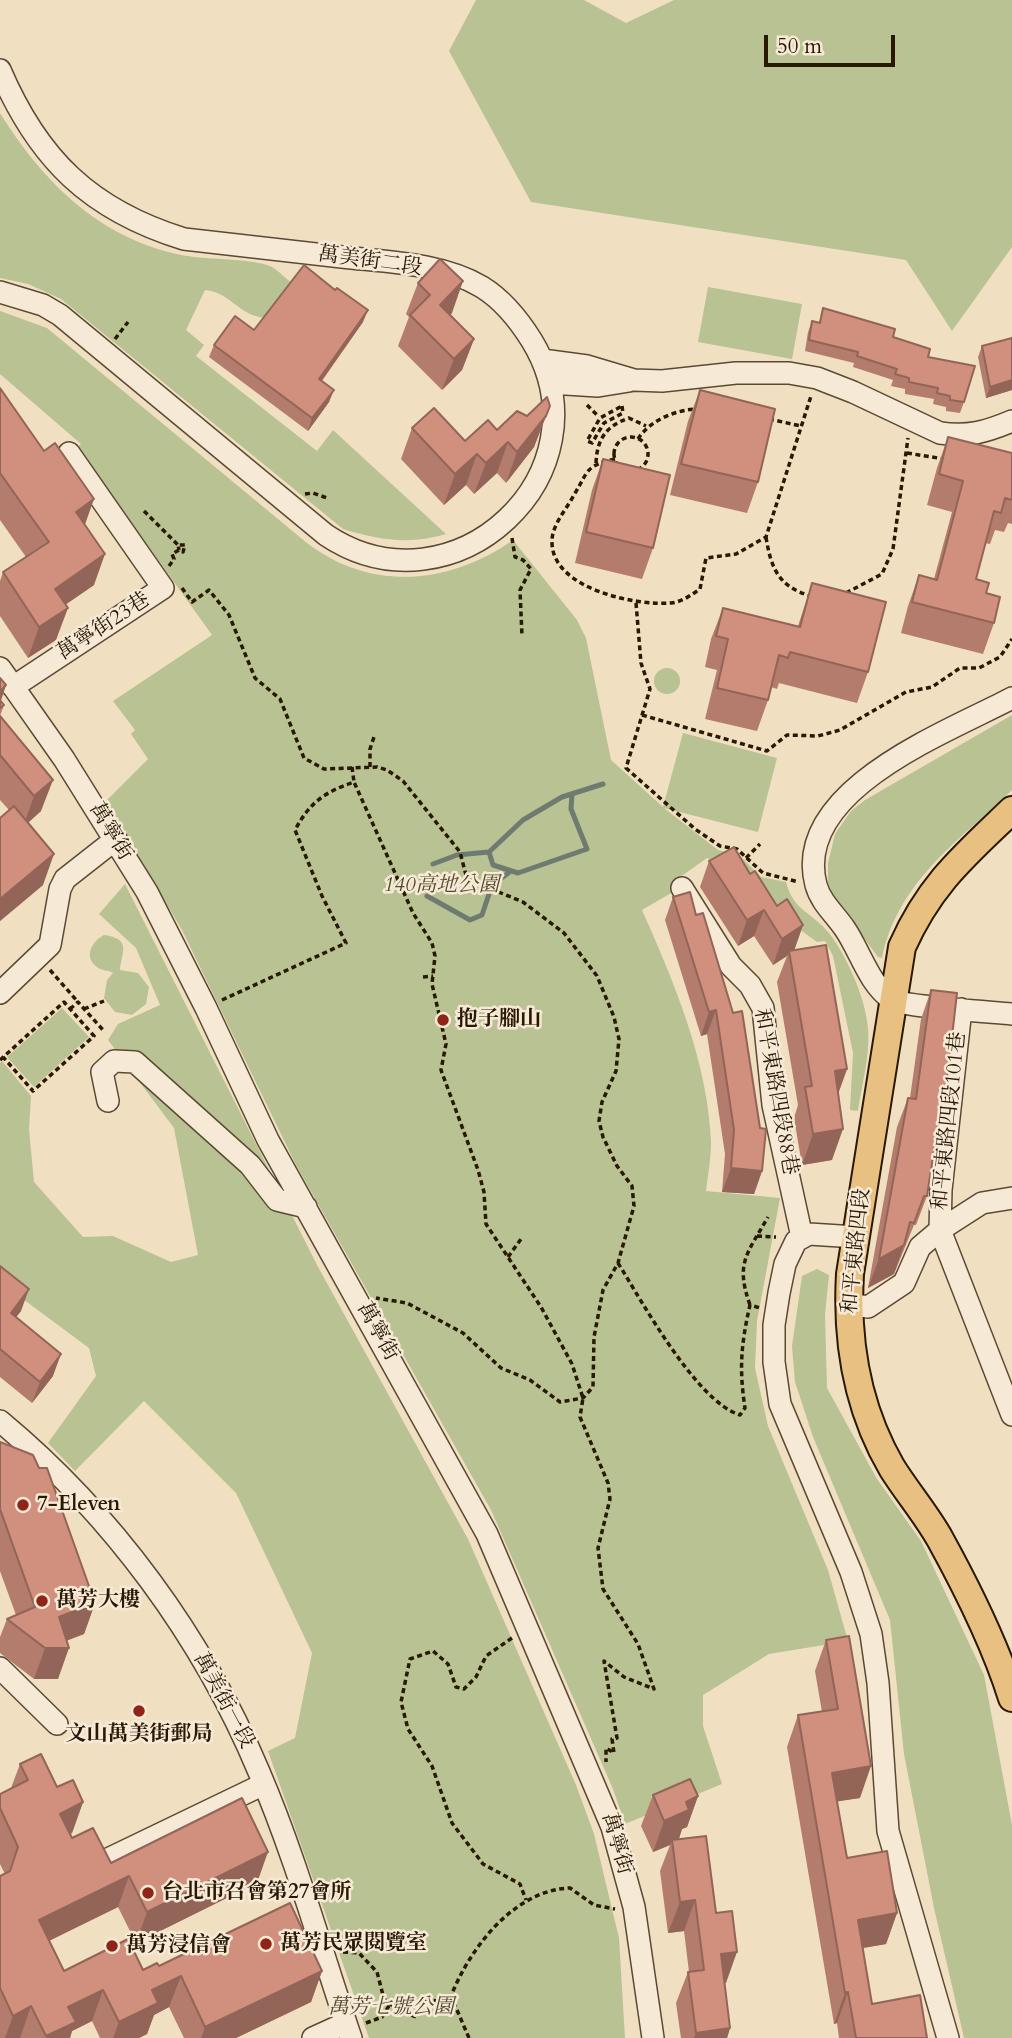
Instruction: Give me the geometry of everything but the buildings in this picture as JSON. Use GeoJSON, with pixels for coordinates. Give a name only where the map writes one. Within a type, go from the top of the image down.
{"type":"FeatureCollection","features":[{"type":"Feature","properties":{"kind":"main road","name":"和平東路四段"},"geometry":{"type":"LineString","coordinates":[[1011,1690],[940,1539],[893,1469],[876,1435],[853,1365],[848,1304],[856,1237],[902,947],[916,915],[943,876],[1012,810]]}},
{"type":"Feature","properties":{"kind":"street","name":"萬美街二段"},"geometry":{"type":"LineString","coordinates":[[0,70],[15,106],[37,142],[61,170],[91,196],[149,228],[184,239],[389,262],[460,277],[499,299],[528,335],[542,360],[550,383],[554,415],[552,436],[536,480],[510,519],[468,547],[420,560],[371,557],[346,548],[60,315],[43,305],[0,292]]}},
{"type":"Feature","properties":{"kind":"street"},"geometry":{"type":"LineString","coordinates":[[542,360],[586,366],[635,380],[662,382],[767,372],[817,378],[940,433],[973,435],[1012,421]]}},
{"type":"Feature","properties":{"kind":"street"},"geometry":{"type":"LineString","coordinates":[[550,383],[598,386],[635,380]]}},
{"type":"Feature","properties":{"kind":"street","name":"萬寧街23巷"},"geometry":{"type":"LineString","coordinates":[[13,687],[163,588],[165,573],[69,453]]}},
{"type":"Feature","properties":{"kind":"street","name":"萬寧街"},"geometry":{"type":"LineString","coordinates":[[0,668],[116,839],[147,892],[206,1008],[268,1140],[487,1534],[600,1794],[620,1853],[634,1907],[653,2038]]}},
{"type":"Feature","properties":{"kind":"street"},"geometry":{"type":"LineString","coordinates":[[1012,698],[875,772],[844,797],[833,810],[819,838],[815,855],[817,886],[877,984],[893,1001],[1012,1014]]}},
{"type":"Feature","properties":{"kind":"street"},"geometry":{"type":"LineString","coordinates":[[4,981],[40,958],[50,945],[62,884],[116,839]]}},
{"type":"Feature","properties":{"kind":"street","name":"和平東路四段88巷"},"geometry":{"type":"LineString","coordinates":[[682,888],[731,966],[750,985],[763,1008],[773,1105],[802,1237]]}},
{"type":"Feature","properties":{"kind":"street","name":"和平東路四段101巷"},"geometry":{"type":"LineString","coordinates":[[848,1304],[868,1307],[904,1283],[920,1247],[940,1230],[941,1190],[961,1009]]}},
{"type":"Feature","properties":{"kind":"street"},"geometry":{"type":"LineString","coordinates":[[108,1101],[102,1072],[114,1061],[135,1062],[250,1165],[277,1200],[306,1207]]}},
{"type":"Feature","properties":{"kind":"street"},"geometry":{"type":"LineString","coordinates":[[1012,1198],[982,1203],[940,1230],[1012,1415]]}},
{"type":"Feature","properties":{"kind":"street"},"geometry":{"type":"LineString","coordinates":[[856,1237],[817,1234],[802,1237],[788,1257],[774,1325],[774,1362],[780,1404],[862,1599],[878,1683],[888,1831],[948,2038]]}},
{"type":"Feature","properties":{"kind":"street","name":"萬美街一段"},"geometry":{"type":"LineString","coordinates":[[3,1427],[84,1503],[156,1588],[219,1691],[264,1784],[355,2028]]}},
{"type":"Feature","properties":{"kind":"street"},"geometry":{"type":"LineString","coordinates":[[0,1668],[57,1724]]}},
{"type":"Feature","properties":{"kind":"street"},"geometry":{"type":"LineString","coordinates":[[104,1861],[264,1784]]}},
{"type":"Feature","properties":{"kind":"street"},"geometry":{"type":"LineString","coordinates":[[313,2038],[355,2028]]}},
{"type":"Feature","properties":{"kind":"path"},"geometry":{"type":"LineString","coordinates":[[814,596],[790,590],[770,563],[766,537],[817,378]]}},
{"type":"Feature","properties":{"kind":"path"},"geometry":{"type":"LineString","coordinates":[[622,406],[623,413],[604,424],[592,443],[587,441],[600,418],[622,406]]}},
{"type":"Feature","properties":{"kind":"path"},"geometry":{"type":"LineString","coordinates":[[592,408],[600,418]]}},
{"type":"Feature","properties":{"kind":"path"},"geometry":{"type":"LineString","coordinates":[[638,439],[646,426],[682,411],[704,409]]}},
{"type":"Feature","properties":{"kind":"path"},"geometry":{"type":"LineString","coordinates":[[596,463],[600,441],[608,428],[629,418],[646,426]]}},
{"type":"Feature","properties":{"kind":"path"},"geometry":{"type":"LineString","coordinates":[[764,419],[801,426]]}},
{"type":"Feature","properties":{"kind":"path"},"geometry":{"type":"LineString","coordinates":[[836,596],[856,590],[882,574],[893,549],[911,420]]}},
{"type":"Feature","properties":{"kind":"path"},"geometry":{"type":"LineString","coordinates":[[604,424],[608,428]]}},
{"type":"Feature","properties":{"kind":"path"},"geometry":{"type":"LineString","coordinates":[[631,437],[638,439],[648,450],[645,464],[639,469],[628,471],[615,459],[620,442],[631,437]]}},
{"type":"Feature","properties":{"kind":"path"},"geometry":{"type":"LineString","coordinates":[[906,453],[953,460]]}},
{"type":"Feature","properties":{"kind":"path"},"geometry":{"type":"LineString","coordinates":[[615,459],[596,463],[584,474],[556,526],[552,546],[560,565],[577,583],[636,603],[674,603],[700,589],[706,558],[736,554],[766,537]]}},
{"type":"Feature","properties":{"kind":"path"},"geometry":{"type":"LineString","coordinates":[[144,511],[178,548],[172,554],[174,559],[165,573]]}},
{"type":"Feature","properties":{"kind":"path"},"geometry":{"type":"LineString","coordinates":[[510,519],[515,557],[523,560],[531,569],[520,590],[522,636]]}},
{"type":"Feature","properties":{"kind":"path"},"geometry":{"type":"LineString","coordinates":[[180,585],[192,602],[209,590],[229,615],[255,678],[280,699],[304,758],[324,769],[377,767],[403,781],[460,852],[467,879],[523,901],[564,933],[597,976],[614,1017],[619,1039],[617,1072],[602,1102],[598,1121],[607,1147],[632,1186],[634,1206],[618,1263],[603,1290],[594,1337],[593,1387],[583,1398],[559,1402],[530,1380],[501,1368],[463,1334],[407,1303],[381,1297],[361,1304]]}},
{"type":"Feature","properties":{"kind":"path"},"geometry":{"type":"LineString","coordinates":[[636,603],[641,663],[650,689],[624,769],[695,829],[720,846],[737,849],[763,873],[817,886]]}},
{"type":"Feature","properties":{"kind":"path"},"geometry":{"type":"LineString","coordinates":[[642,715],[768,751],[787,735],[818,736],[840,730],[906,692],[932,687],[960,668],[979,667],[1000,657],[1012,639]]}},
{"type":"Feature","properties":{"kind":"path"},"geometry":{"type":"LineString","coordinates":[[370,767],[370,749],[375,734]]}},
{"type":"Feature","properties":{"kind":"path"},"geometry":{"type":"LineString","coordinates":[[352,767],[354,782],[435,956],[433,976],[436,1013],[446,1044],[441,1070],[478,1170],[484,1192],[486,1224],[541,1307],[572,1364],[583,1398],[580,1417],[608,1483],[610,1499],[598,1548],[603,1589],[638,1644],[654,1689],[624,1677],[604,1661],[617,1738],[612,1739],[614,1753],[606,1748],[605,1775]]}},
{"type":"Feature","properties":{"kind":"path"},"geometry":{"type":"LineString","coordinates":[[206,1008],[346,943],[322,896],[295,830],[307,807],[327,791],[354,782]]}},
{"type":"Feature","properties":{"kind":"path"},"geometry":{"type":"LineString","coordinates":[[746,858],[760,844]]}},
{"type":"Feature","properties":{"kind":"path"},"geometry":{"type":"LineString","coordinates":[[40,958],[103,1030]]}},
{"type":"Feature","properties":{"kind":"path"},"geometry":{"type":"LineString","coordinates":[[423,977],[433,976]]}},
{"type":"Feature","properties":{"kind":"path"},"geometry":{"type":"LineString","coordinates":[[84,1009],[104,1001]]}},
{"type":"Feature","properties":{"kind":"path"},"geometry":{"type":"LineString","coordinates":[[64,1002],[94,1036],[33,1091],[2,1059],[64,1002]]}},
{"type":"Feature","properties":{"kind":"path"},"geometry":{"type":"LineString","coordinates":[[70,1009],[78,1002]]}},
{"type":"Feature","properties":{"kind":"path"},"geometry":{"type":"LineString","coordinates":[[618,1263],[666,1341],[706,1390],[727,1411],[740,1415],[745,1408],[739,1370],[750,1305],[741,1280],[741,1268],[768,1217]]}},
{"type":"Feature","properties":{"kind":"path"},"geometry":{"type":"LineString","coordinates":[[757,1236],[776,1237]]}},
{"type":"Feature","properties":{"kind":"path"},"geometry":{"type":"LineString","coordinates":[[508,1257],[521,1239]]}},
{"type":"Feature","properties":{"kind":"path"},"geometry":{"type":"LineString","coordinates":[[750,1305],[762,1308]]}},
{"type":"Feature","properties":{"kind":"path"},"geometry":{"type":"LineString","coordinates":[[514,1637],[486,1656],[476,1677],[464,1689],[456,1687],[448,1664],[433,1651],[410,1659],[401,1702],[408,1729],[432,1766],[452,1823],[483,1864],[520,1884],[526,1900]]}},
{"type":"Feature","properties":{"kind":"path"},"geometry":{"type":"LineString","coordinates":[[343,1952],[359,1953],[377,1972],[384,1999],[397,2009],[416,2017],[425,1999],[437,2001],[451,1996],[471,1956],[526,1900],[544,1892],[570,1888],[594,1905],[617,1910]]}},
{"type":"Feature","properties":{"kind":"path"},"geometry":{"type":"LineString","coordinates":[[397,2009],[407,1996]]}},
{"type":"Feature","properties":{"kind":"path"},"geometry":{"type":"LineString","coordinates":[[451,1996],[469,2038]]}},
{"type":"Feature","properties":{"kind":"path"},"geometry":{"type":"LineString","coordinates":[[355,2028],[382,2017],[390,2004]]}},
{"type":"Feature","properties":{"kind":"green space"},"geometry":{"type":"Polygon","coordinates":[[[476,0],[584,0],[626,23],[674,0],[1012,0],[1012,247],[952,331],[906,260],[531,202],[449,51],[476,0]]]}},
{"type":"Feature","properties":{"kind":"green space"},"geometry":{"type":"Polygon","coordinates":[[[0,113],[35,162],[55,184],[99,221],[151,247],[181,255],[264,264],[275,269],[293,284],[267,318],[257,317],[222,295],[205,290],[186,330],[204,345],[196,356],[317,451],[333,430],[446,534],[394,540],[343,529],[61,299],[28,284],[0,278],[0,113]]]}},
{"type":"Feature","properties":{"kind":"green space"},"geometry":{"type":"Polygon","coordinates":[[[708,287],[802,304],[792,359],[698,342],[708,287]]]}},
{"type":"Feature","properties":{"kind":"green space","name":"140高地公園"},"geometry":{"type":"Polygon","coordinates":[[[0,311],[47,328],[307,543],[332,559],[357,570],[410,577],[437,574],[463,566],[513,540],[577,620],[586,638],[611,760],[663,807],[683,733],[777,758],[758,832],[664,808],[718,850],[739,855],[761,877],[786,882],[798,906],[835,941],[858,987],[867,1021],[867,1055],[858,1111],[850,1110],[853,1053],[833,956],[825,941],[817,942],[785,919],[766,891],[707,858],[676,880],[680,888],[642,910],[677,994],[703,1082],[711,1142],[706,1191],[780,1198],[757,1321],[755,1368],[768,1426],[828,1570],[848,1641],[769,1654],[703,1695],[703,1726],[722,1784],[625,1824],[613,1789],[491,1510],[296,1165],[182,930],[106,801],[148,759],[131,734],[135,730],[113,701],[212,635],[77,447],[81,444],[0,374],[0,311]]]}},
{"type":"Feature","properties":{"kind":"green space"},"geometry":{"type":"Polygon","coordinates":[[[667,668],[676,672],[680,681],[676,690],[667,694],[658,690],[654,681],[658,672],[667,668]]]}},
{"type":"Feature","properties":{"kind":"green space"},"geometry":{"type":"Polygon","coordinates":[[[1012,715],[1012,790],[952,845],[916,884],[890,931],[882,958],[878,957],[834,897],[828,883],[828,863],[835,834],[851,811],[865,800],[1012,715]]]}},
{"type":"Feature","properties":{"kind":"green space","name":"萬芳七號公園"},"geometry":{"type":"Polygon","coordinates":[[[125,884],[317,1265],[468,1539],[576,1785],[594,1834],[619,1938],[625,2038],[369,2038],[268,1751],[295,1738],[312,1653],[236,1493],[144,1401],[75,1471],[48,1443],[96,1376],[89,1348],[0,1282],[0,1063],[2,1061],[31,1096],[29,1129],[34,1182],[83,1237],[113,1236],[171,1262],[198,1255],[174,1128],[108,1040],[118,1024],[160,1005],[136,948],[99,914],[125,884]]]}},
{"type":"Feature","properties":{"kind":"green space"},"geometry":{"type":"Polygon","coordinates":[[[104,935],[122,943],[120,970],[138,973],[149,987],[146,1004],[132,1015],[115,1012],[104,998],[107,980],[113,973],[97,967],[90,954],[93,945],[104,935]]]}},
{"type":"Feature","properties":{"kind":"green space"},"geometry":{"type":"Polygon","coordinates":[[[62,1008],[89,1037],[34,1087],[7,1057],[62,1008]]]}},
{"type":"Feature","properties":{"kind":"green space"},"geometry":{"type":"Polygon","coordinates":[[[817,1269],[829,1275],[825,1315],[827,1388],[877,1479],[921,1541],[984,1675],[1012,1825],[1012,2038],[964,2038],[934,1908],[904,1754],[890,1620],[813,1437],[795,1382],[792,1346],[802,1276],[817,1269]]]}},
{"type":"Feature","properties":{"kind":"waterway"},"geometry":{"type":"LineString","coordinates":[[572,794],[571,809],[587,849],[518,873],[493,865],[489,852],[523,820],[562,797],[603,784]]}},
{"type":"Feature","properties":{"kind":"waterway"},"geometry":{"type":"LineString","coordinates":[[433,864],[457,855],[489,852]]}},
{"type":"Feature","properties":{"kind":"waterway"},"geometry":{"type":"LineString","coordinates":[[427,896],[470,920],[482,915],[492,885],[511,871]]}},
{"type":"Feature","properties":{"kind":"place","name":"抱子腳山"},"geometry":{"type":"Point","coordinates":[443,1020]}},
{"type":"Feature","properties":{"kind":"place","name":"7-Eleven"},"geometry":{"type":"Point","coordinates":[23,1505]}},
{"type":"Feature","properties":{"kind":"place","name":"萬芳大樓"},"geometry":{"type":"Point","coordinates":[42,1601]}},
{"type":"Feature","properties":{"kind":"place","name":"文山萬美街郵局"},"geometry":{"type":"Point","coordinates":[139,1711]}},
{"type":"Feature","properties":{"kind":"place","name":"台北市召會第27會所"},"geometry":{"type":"Point","coordinates":[148,1893]}},
{"type":"Feature","properties":{"kind":"place","name":"萬芳民眾閱覽室"},"geometry":{"type":"Point","coordinates":[266,1944]}},
{"type":"Feature","properties":{"kind":"place","name":"萬芳浸信會"},"geometry":{"type":"Point","coordinates":[112,1946]}}]}
